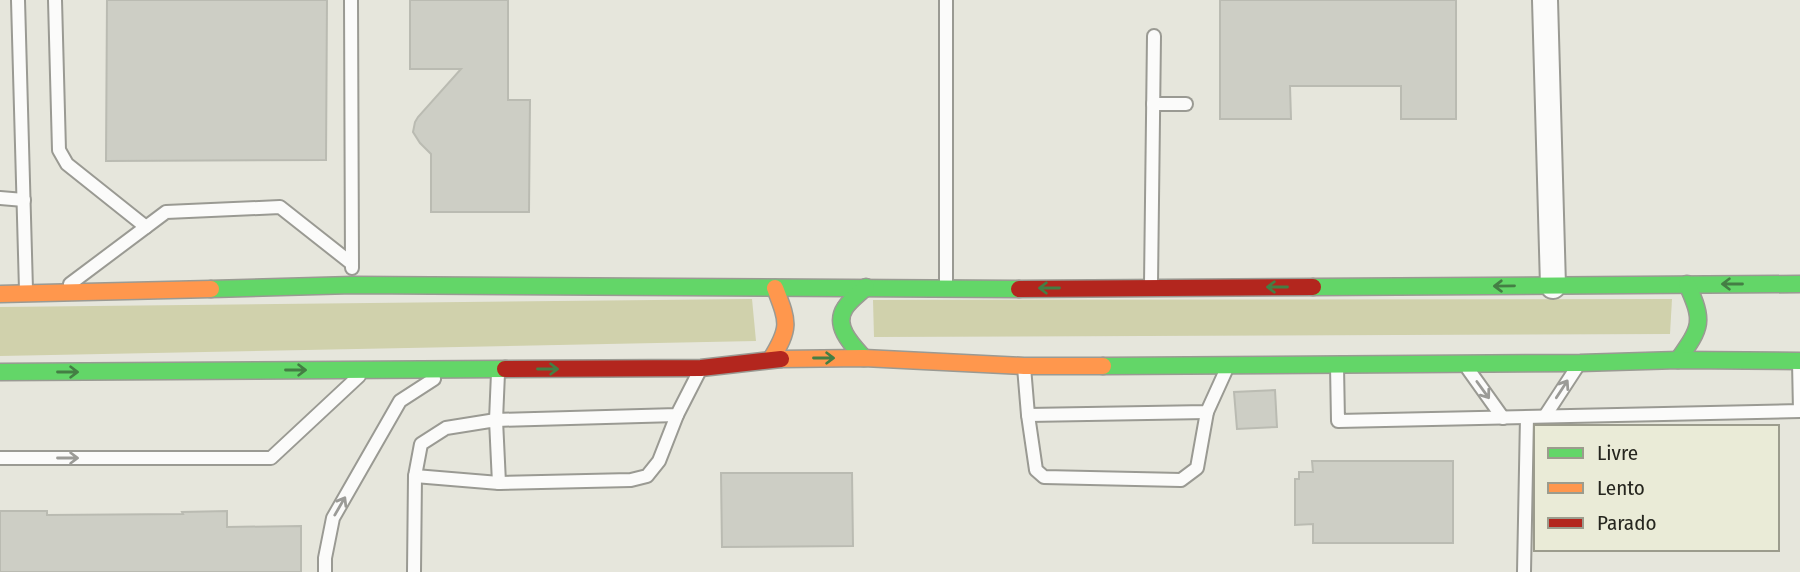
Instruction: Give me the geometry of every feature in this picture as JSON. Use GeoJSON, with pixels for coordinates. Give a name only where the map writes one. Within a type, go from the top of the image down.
{"type":"FeatureCollection","features":[{"type":"Feature","properties":{"kind":"street"},"geometry":{"type":"LineString","coordinates":[[1545,0],[1553,286]]}},
{"type":"Feature","properties":{"kind":"street"},"geometry":{"type":"LineString","coordinates":[[1678,360],[1700,325],[1699,310],[1687,284]]}},
{"type":"Feature","properties":{"kind":"street"},"geometry":{"type":"LineString","coordinates":[[0,294],[353,285],[946,289],[1800,284]]}},
{"type":"Feature","properties":{"kind":"street"},"geometry":{"type":"LineString","coordinates":[[864,358],[848,342],[842,326],[844,310],[866,287]]}},
{"type":"Feature","properties":{"kind":"street"},"geometry":{"type":"LineString","coordinates":[[771,359],[784,339],[788,323],[775,288]]}},
{"type":"Feature","properties":{"kind":"street"},"geometry":{"type":"LineString","coordinates":[[0,372],[701,368],[771,359],[864,358],[1024,366],[1800,361]]}},
{"type":"Feature","properties":{"kind":"lane"},"geometry":{"type":"LineString","coordinates":[[18,0],[26,294]]}},
{"type":"Feature","properties":{"kind":"lane"},"geometry":{"type":"LineString","coordinates":[[55,0],[59,150],[67,164],[146,227]]}},
{"type":"Feature","properties":{"kind":"lane"},"geometry":{"type":"LineString","coordinates":[[351,0],[353,285]]}},
{"type":"Feature","properties":{"kind":"lane"},"geometry":{"type":"LineString","coordinates":[[946,0],[946,289]]}},
{"type":"Feature","properties":{"kind":"lane"},"geometry":{"type":"LineString","coordinates":[[1151,288],[1154,36]]}},
{"type":"Feature","properties":{"kind":"lane"},"geometry":{"type":"LineString","coordinates":[[1153,103],[1186,104]]}},
{"type":"Feature","properties":{"kind":"lane"},"geometry":{"type":"LineString","coordinates":[[0,198],[24,200]]}},
{"type":"Feature","properties":{"kind":"lane"},"geometry":{"type":"LineString","coordinates":[[60,292],[166,212],[280,207],[351,263]]}},
{"type":"Feature","properties":{"kind":"lane"},"geometry":{"type":"LineString","coordinates":[[1337,364],[1338,421],[1800,411],[1800,361]]}},
{"type":"Feature","properties":{"kind":"lane"},"geometry":{"type":"LineString","coordinates":[[1463,363],[1503,418]]}},
{"type":"Feature","properties":{"kind":"lane"},"geometry":{"type":"LineString","coordinates":[[1545,416],[1580,363]]}},
{"type":"Feature","properties":{"kind":"lane"},"geometry":{"type":"LineString","coordinates":[[1024,366],[1027,415],[1037,470],[1044,477],[1181,480],[1196,468],[1207,412],[1228,365]]}},
{"type":"Feature","properties":{"kind":"lane"},"geometry":{"type":"LineString","coordinates":[[415,476],[499,483],[632,480],[647,476],[659,461],[677,415],[701,368]]}},
{"type":"Feature","properties":{"kind":"lane"},"geometry":{"type":"LineString","coordinates":[[325,572],[325,558],[334,518],[400,401],[449,369]]}},
{"type":"Feature","properties":{"kind":"lane"},"geometry":{"type":"LineString","coordinates":[[499,369],[496,420],[499,483]]}},
{"type":"Feature","properties":{"kind":"lane"},"geometry":{"type":"LineString","coordinates":[[0,458],[271,458],[366,370]]}},
{"type":"Feature","properties":{"kind":"lane"},"geometry":{"type":"LineString","coordinates":[[1027,415],[1207,412]]}},
{"type":"Feature","properties":{"kind":"lane"},"geometry":{"type":"LineString","coordinates":[[414,572],[415,476],[421,444],[446,428],[496,420],[677,415]]}},
{"type":"Feature","properties":{"kind":"lane"},"geometry":{"type":"LineString","coordinates":[[1524,572],[1527,417]]}},
{"type":"Feature","properties":{"kind":"green space"},"geometry":{"type":"Polygon","coordinates":[[[752,299],[756,341],[0,356],[0,307],[752,299]]]}},
{"type":"Feature","properties":{"kind":"green space"},"geometry":{"type":"Polygon","coordinates":[[[1672,299],[1670,334],[874,337],[873,300],[1672,299]]]}},
{"type":"Feature","properties":{"kind":"building"},"geometry":{"type":"Polygon","coordinates":[[[107,0],[327,0],[326,160],[106,161],[107,0]]]}},
{"type":"Feature","properties":{"kind":"building"},"geometry":{"type":"Polygon","coordinates":[[[410,0],[508,0],[508,100],[530,100],[529,212],[431,212],[431,154],[413,132],[415,122],[461,69],[410,69],[410,0]]]}},
{"type":"Feature","properties":{"kind":"building"},"geometry":{"type":"Polygon","coordinates":[[[1220,0],[1456,0],[1456,119],[1401,119],[1401,86],[1290,86],[1291,119],[1220,119],[1220,0]]]}},
{"type":"Feature","properties":{"kind":"building"},"geometry":{"type":"Polygon","coordinates":[[[1275,390],[1277,427],[1237,429],[1234,392],[1275,390]]]}},
{"type":"Feature","properties":{"kind":"building"},"geometry":{"type":"Polygon","coordinates":[[[1312,461],[1453,461],[1453,543],[1313,543],[1313,524],[1295,525],[1295,479],[1299,479],[1299,472],[1313,472],[1312,461]]]}},
{"type":"Feature","properties":{"kind":"building"},"geometry":{"type":"Polygon","coordinates":[[[721,473],[852,473],[853,546],[722,547],[721,473]]]}},
{"type":"Feature","properties":{"kind":"building"},"geometry":{"type":"Polygon","coordinates":[[[0,511],[47,511],[47,515],[227,511],[227,527],[301,526],[301,572],[0,572],[0,511]]]}},
{"type":"Feature","properties":{"kind":"traffic: fast"},"geometry":{"type":"LineString","coordinates":[[1678,360],[1698,324],[1696,307],[1687,284]]}},
{"type":"Feature","properties":{"kind":"traffic: fast"},"geometry":{"type":"LineString","coordinates":[[1313,287],[1800,284]]}},
{"type":"Feature","properties":{"kind":"traffic: fast"},"geometry":{"type":"LineString","coordinates":[[211,289],[353,285],[1019,289]]}},
{"type":"Feature","properties":{"kind":"traffic: fast"},"geometry":{"type":"LineString","coordinates":[[864,358],[846,335],[841,322],[847,305],[866,287]]}},
{"type":"Feature","properties":{"kind":"traffic: fast"},"geometry":{"type":"LineString","coordinates":[[1103,366],[1800,361]]}},
{"type":"Feature","properties":{"kind":"traffic: fast"},"geometry":{"type":"LineString","coordinates":[[0,372],[505,369]]}},
{"type":"Feature","properties":{"kind":"traffic: slow"},"geometry":{"type":"LineString","coordinates":[[771,359],[782,339],[785,324],[775,288]]}},
{"type":"Feature","properties":{"kind":"traffic: slow"},"geometry":{"type":"LineString","coordinates":[[0,294],[211,289]]}},
{"type":"Feature","properties":{"kind":"traffic: slow"},"geometry":{"type":"LineString","coordinates":[[781,359],[864,358],[1024,366],[1103,366]]}},
{"type":"Feature","properties":{"kind":"traffic: jam"},"geometry":{"type":"LineString","coordinates":[[1019,289],[1313,287]]}},
{"type":"Feature","properties":{"kind":"traffic: jam"},"geometry":{"type":"LineString","coordinates":[[505,369],[701,368],[781,359]]}}]}
